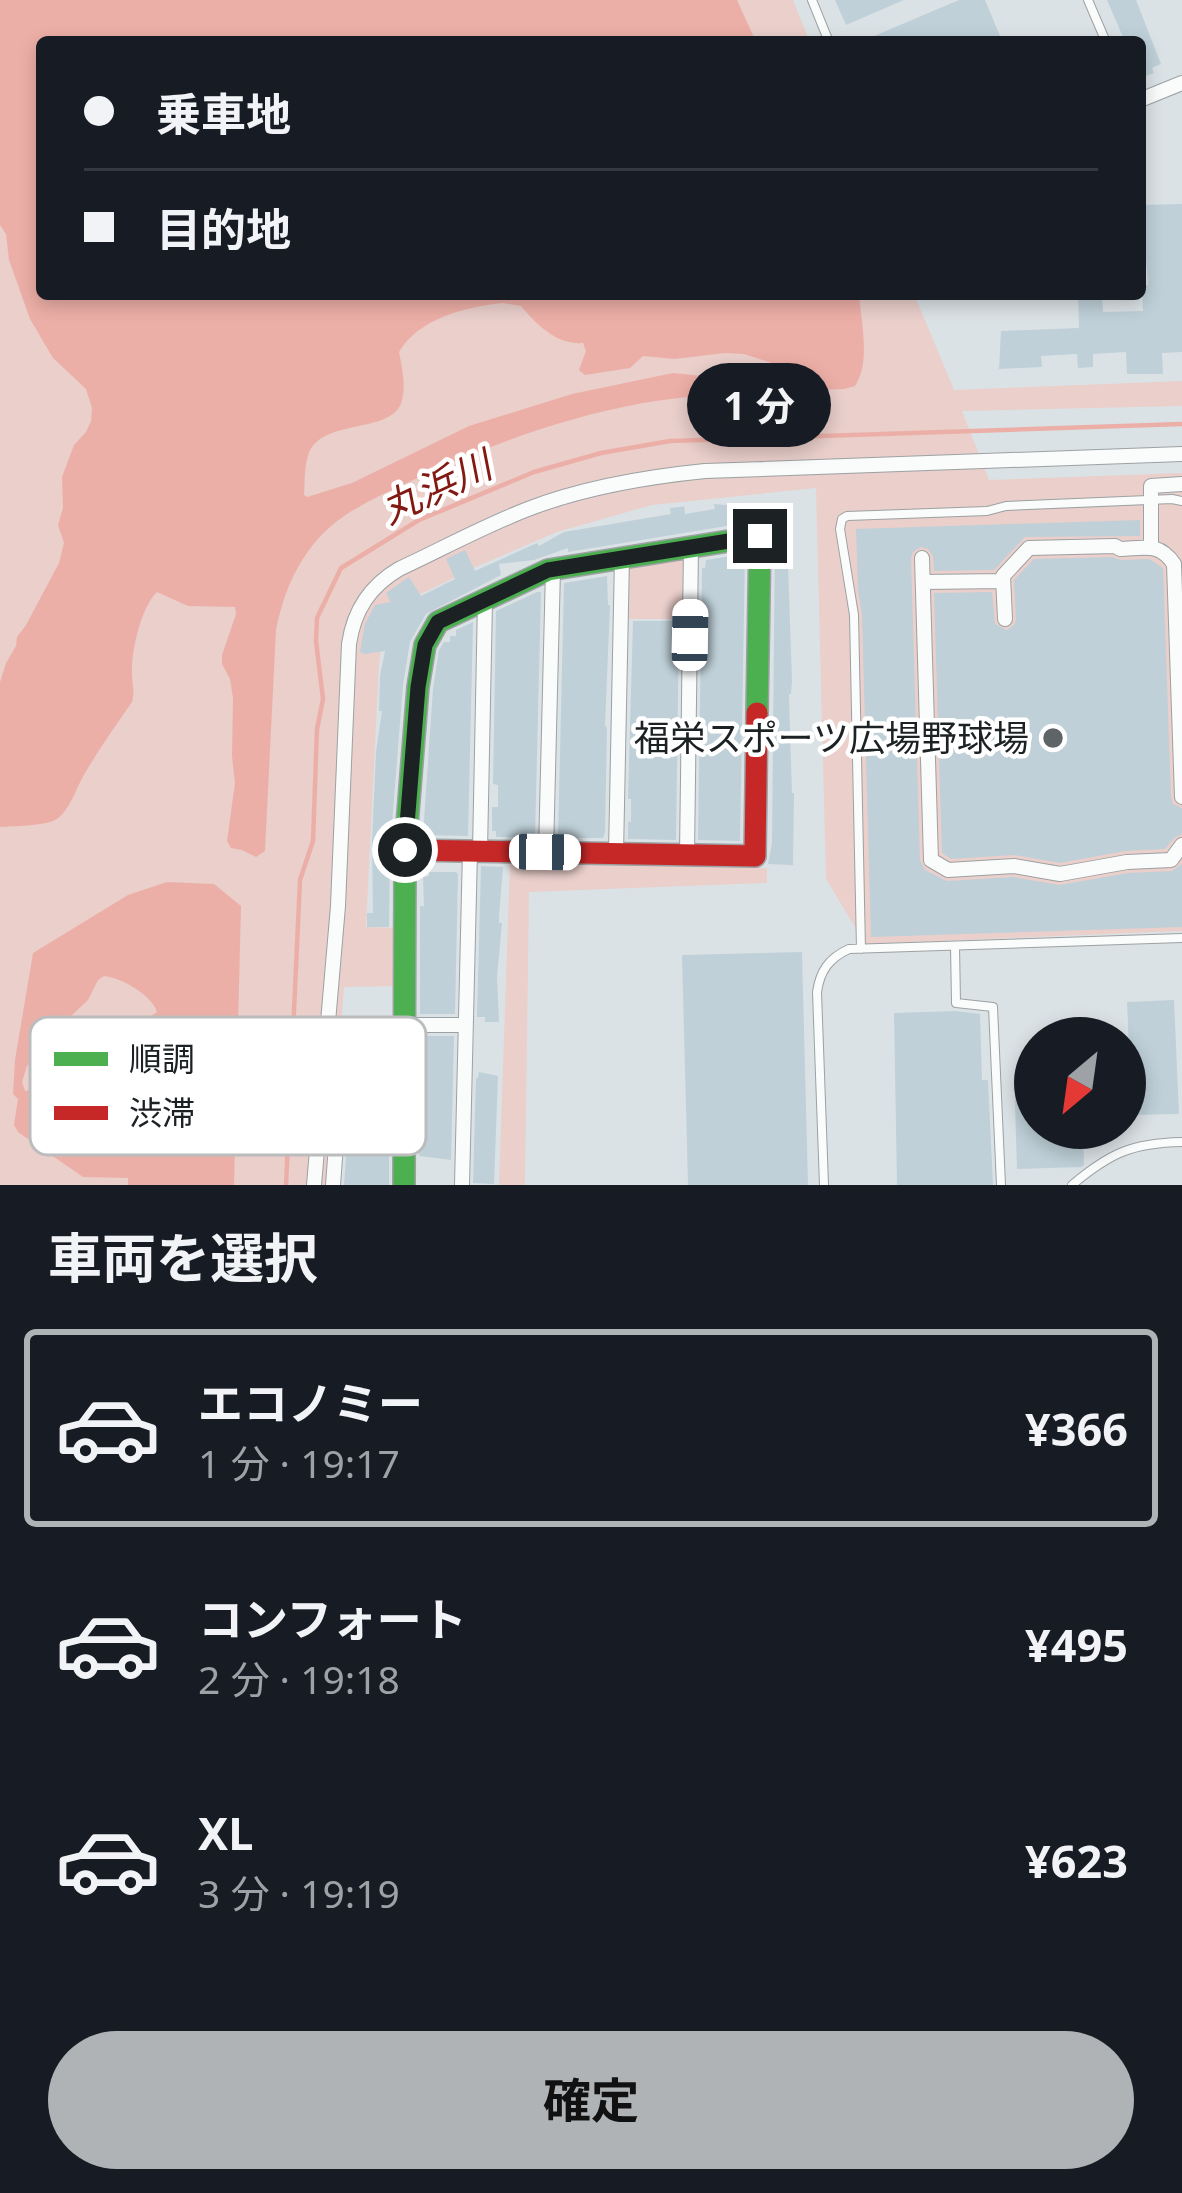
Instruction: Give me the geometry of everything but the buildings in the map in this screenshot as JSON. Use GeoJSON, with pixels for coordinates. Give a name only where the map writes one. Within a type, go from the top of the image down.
{"type":"FeatureCollection","features":[{"type":"Feature","properties":{"kind":"street"},"geometry":{"type":"LineString","coordinates":[[1146,97],[1182,82]]}},
{"type":"Feature","properties":{"kind":"street"},"geometry":{"type":"LineString","coordinates":[[328,1017],[349,644],[363,602],[399,569],[526,510],[602,487],[662,476],[1182,454]]}},
{"type":"Feature","properties":{"kind":"street"},"geometry":{"type":"LineString","coordinates":[[1151,548],[1151,486],[1182,484]]}},
{"type":"Feature","properties":{"kind":"street"},"geometry":{"type":"LineString","coordinates":[[404,1017],[405,850],[418,687],[425,645],[438,622],[553,569],[760,536],[755,856],[405,850]]}},
{"type":"Feature","properties":{"kind":"street"},"geometry":{"type":"LineString","coordinates":[[688,855],[691,547]]}},
{"type":"Feature","properties":{"kind":"street"},"geometry":{"type":"LineString","coordinates":[[1005,619],[1003,576],[1023,553],[1035,547],[1165,551],[1174,564],[1182,797]]}},
{"type":"Feature","properties":{"kind":"street"},"geometry":{"type":"LineString","coordinates":[[616,854],[622,557]]}},
{"type":"Feature","properties":{"kind":"street"},"geometry":{"type":"LineString","coordinates":[[922,558],[932,860],[948,870],[1014,866],[1060,874],[1171,860],[1182,845]]}},
{"type":"Feature","properties":{"kind":"street"},"geometry":{"type":"LineString","coordinates":[[545,852],[553,569]]}},
{"type":"Feature","properties":{"kind":"street"},"geometry":{"type":"LineString","coordinates":[[923,582],[1003,580]]}},
{"type":"Feature","properties":{"kind":"street"},"geometry":{"type":"LineString","coordinates":[[462,1185],[485,601]]}},
{"type":"Feature","properties":{"kind":"street"},"geometry":{"type":"LineString","coordinates":[[426,1025],[466,1025]]}},
{"type":"Feature","properties":{"kind":"street"},"geometry":{"type":"LineString","coordinates":[[314,1185],[317,1155]]}},
{"type":"Feature","properties":{"kind":"street"},"geometry":{"type":"LineString","coordinates":[[333,1185],[335,1155]]}},
{"type":"Feature","properties":{"kind":"lane"},"geometry":{"type":"LineString","coordinates":[[812,0],[827,36]]}},
{"type":"Feature","properties":{"kind":"lane"},"geometry":{"type":"LineString","coordinates":[[1088,0],[1103,36]]}},
{"type":"Feature","properties":{"kind":"lane"},"geometry":{"type":"LineString","coordinates":[[861,949],[854,615],[842,519],[1182,501]]}},
{"type":"Feature","properties":{"kind":"lane"},"geometry":{"type":"LineString","coordinates":[[824,1185],[818,980],[837,955],[861,949],[1182,938]]}},
{"type":"Feature","properties":{"kind":"lane"},"geometry":{"type":"LineString","coordinates":[[955,946],[956,1003],[994,1006],[1001,1185]]}},
{"type":"Feature","properties":{"kind":"lane"},"geometry":{"type":"LineString","coordinates":[[1072,1185],[1119,1151],[1149,1142],[1182,1142]]}},
{"type":"Feature","properties":{"kind":"shaded area"},"geometry":{"type":"Polygon","coordinates":[[[0,0],[793,0],[808,36],[36,36],[36,300],[916,300],[954,390],[1182,381],[1182,406],[962,411],[989,480],[1182,473],[1182,931],[865,944],[826,879],[816,488],[652,505],[557,532],[478,566],[413,598],[384,629],[366,927],[399,928],[399,986],[344,987],[342,1017],[30,1017],[30,1155],[332,1155],[330,1185],[0,1185],[0,0]]]}},
{"type":"Feature","properties":{"kind":"shaded area"},"geometry":{"type":"Polygon","coordinates":[[[0,0],[737,0],[753,36],[36,36],[36,300],[860,300],[863,365],[855,386],[844,389],[668,399],[553,425],[437,469],[337,521],[302,561],[279,617],[265,851],[256,857],[231,848],[227,841],[235,783],[233,698],[222,655],[235,607],[188,606],[157,592],[146,608],[135,642],[132,702],[69,805],[50,822],[0,827],[0,682],[17,637],[59,563],[64,543],[58,525],[62,477],[74,445],[91,421],[92,408],[86,389],[53,358],[30,319],[9,260],[0,225],[0,0]],[[503,303],[445,316],[418,331],[399,352],[404,388],[396,411],[327,435],[315,444],[308,456],[304,495],[352,483],[469,426],[572,394],[673,373],[783,371],[781,366],[744,354],[725,353],[675,359],[643,356],[630,368],[585,375],[579,370],[586,351],[583,343],[556,337],[521,306],[503,303]]]}},
{"type":"Feature","properties":{"kind":"shaded area"},"geometry":{"type":"Polygon","coordinates":[[[687,559],[687,619],[627,619],[632,560],[687,559]]]}},
{"type":"Feature","properties":{"kind":"shaded area"},"geometry":{"type":"Polygon","coordinates":[[[510,862],[767,868],[767,883],[529,892],[525,1185],[499,1185],[510,862]]]}},
{"type":"Feature","properties":{"kind":"shaded area"},"geometry":{"type":"Polygon","coordinates":[[[167,882],[214,884],[241,906],[238,1017],[150,1017],[157,1012],[149,999],[104,976],[70,1017],[30,1017],[30,1064],[22,1082],[25,1091],[30,1090],[30,1140],[14,1125],[18,1099],[13,1094],[33,953],[128,895],[167,882]]]}},
{"type":"Feature","properties":{"kind":"shaded area"},"geometry":{"type":"Polygon","coordinates":[[[51,1155],[235,1155],[234,1185],[128,1185],[128,1178],[83,1177],[51,1155]]]}},
{"type":"Feature","properties":{"kind":"waterway","name":"丸浜川"},"geometry":{"type":"LineString","coordinates":[[294,1017],[300,880],[313,841],[317,729],[323,699],[317,618],[341,568],[419,520],[534,472],[601,453],[670,441],[1182,424]]}},
{"type":"Feature","properties":{"kind":"waterway","name":"丸浜川"},"geometry":{"type":"LineString","coordinates":[[286,1185],[287,1155]]}},
{"type":"Feature","properties":{"kind":"traffic: fast"},"geometry":{"type":"LineString","coordinates":[[405,1017],[405,850],[418,687],[425,645],[438,622],[548,570],[760,536],[757,713]]}},
{"type":"Feature","properties":{"kind":"traffic: fast"},"geometry":{"type":"LineString","coordinates":[[404,1155],[404,1185]]}},
{"type":"Feature","properties":{"kind":"traffic: jam"},"geometry":{"type":"LineString","coordinates":[[405,850],[755,856],[757,713]]}},
{"type":"Feature","properties":{"kind":"place","name":"福栄スポーツ広場野球場"},"geometry":{"type":"Point","coordinates":[1053,738]}},
{"type":"Feature","properties":{"kind":"route"},"geometry":{"type":"LineString","coordinates":[[405,850],[418,687],[425,645],[438,622],[548,570],[760,536]]}}]}
